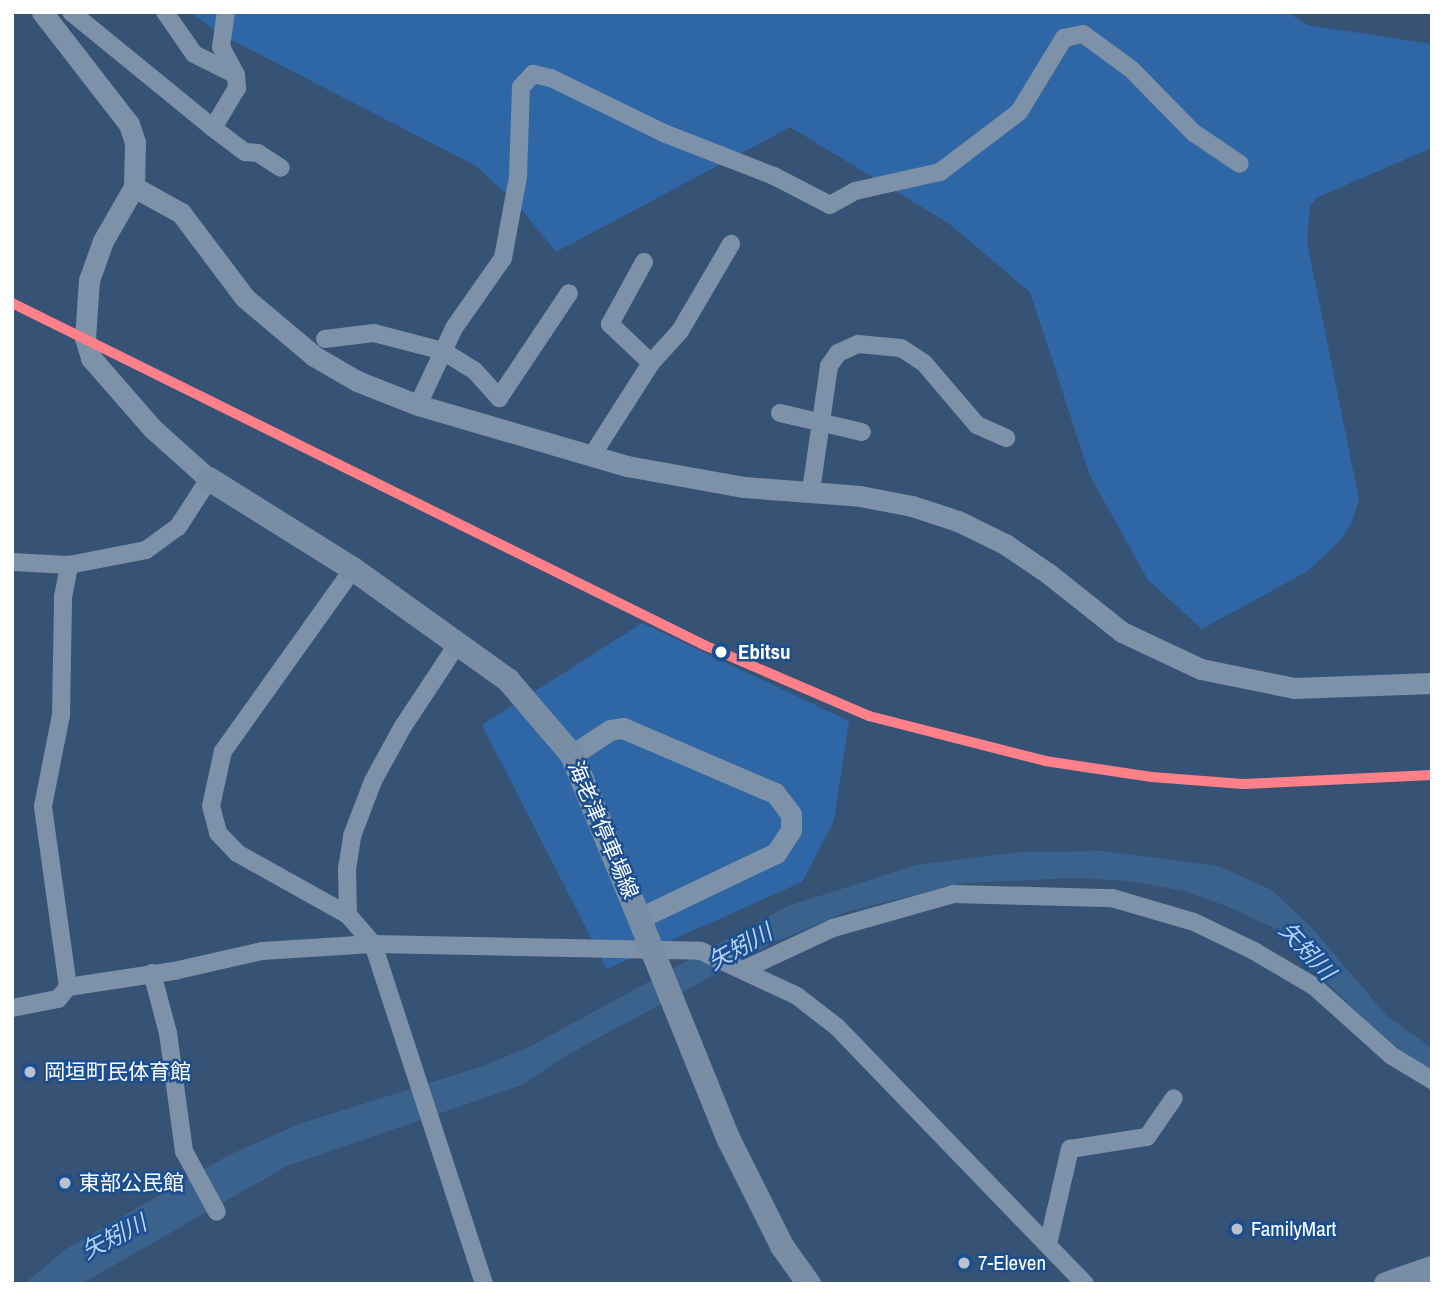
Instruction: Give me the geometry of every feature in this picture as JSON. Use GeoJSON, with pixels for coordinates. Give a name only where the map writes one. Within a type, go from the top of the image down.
{"type":"FeatureCollection","features":[{"type":"Feature","properties":{"kind":"main road","name":"海老津停車場線"},"geometry":{"type":"LineString","coordinates":[[209,479],[353,569],[508,680],[572,755],[729,1140],[782,1246],[809,1284]]}},
{"type":"Feature","properties":{"kind":"main road"},"geometry":{"type":"LineString","coordinates":[[1386,1284],[1432,1268]]}},
{"type":"Feature","properties":{"kind":"street"},"geometry":{"type":"LineString","coordinates":[[71,12],[213,128],[246,152],[258,153],[281,168]]}},
{"type":"Feature","properties":{"kind":"street"},"geometry":{"type":"LineString","coordinates":[[165,12],[194,54],[236,75]]}},
{"type":"Feature","properties":{"kind":"street"},"geometry":{"type":"LineString","coordinates":[[213,128],[237,89],[236,75],[221,47],[226,12]]}},
{"type":"Feature","properties":{"kind":"street"},"geometry":{"type":"LineString","coordinates":[[12,562],[69,565],[124,556],[159,543],[178,527],[209,479],[103,376],[85,338],[89,280],[103,241],[134,187],[135,143],[129,124],[43,13]]}},
{"type":"Feature","properties":{"kind":"street"},"geometry":{"type":"LineString","coordinates":[[418,405],[443,351],[503,258],[519,177],[521,87],[533,74],[551,78],[666,134],[774,176],[830,205],[855,191],[940,172],[1019,111],[1064,38],[1083,34],[1131,69],[1194,133],[1240,164]]}},
{"type":"Feature","properties":{"kind":"street"},"geometry":{"type":"LineString","coordinates":[[134,187],[181,213],[245,298],[314,356],[357,381],[418,405],[591,457],[685,478],[811,491],[912,506],[958,521],[1029,560],[1122,632],[1201,669],[1294,688],[1432,682]]}},
{"type":"Feature","properties":{"kind":"street"},"geometry":{"type":"LineString","coordinates":[[591,457],[651,363],[680,331],[731,244]]}},
{"type":"Feature","properties":{"kind":"street"},"geometry":{"type":"LineString","coordinates":[[644,262],[610,324],[651,363]]}},
{"type":"Feature","properties":{"kind":"street"},"geometry":{"type":"LineString","coordinates":[[325,339],[374,333],[443,351],[474,370],[499,398],[569,293]]}},
{"type":"Feature","properties":{"kind":"street"},"geometry":{"type":"LineString","coordinates":[[811,491],[818,423],[829,366],[838,354],[858,344],[901,348],[924,363],[977,425],[1006,438]]}},
{"type":"Feature","properties":{"kind":"street"},"geometry":{"type":"LineString","coordinates":[[780,413],[862,432]]}},
{"type":"Feature","properties":{"kind":"street"},"geometry":{"type":"LineString","coordinates":[[68,987],[43,806],[61,715],[63,597],[69,565]]}},
{"type":"Feature","properties":{"kind":"street"},"geometry":{"type":"LineString","coordinates":[[353,569],[223,751],[211,806],[218,833],[236,853],[348,915],[373,944],[484,1284]]}},
{"type":"Feature","properties":{"kind":"street"},"geometry":{"type":"LineString","coordinates":[[348,915],[347,869],[352,836],[373,781],[402,728],[458,643]]}},
{"type":"Feature","properties":{"kind":"street"},"geometry":{"type":"LineString","coordinates":[[572,755],[610,730],[623,728],[775,793],[791,814],[791,830],[776,853],[642,924]]}},
{"type":"Feature","properties":{"kind":"street"},"geometry":{"type":"LineString","coordinates":[[743,970],[833,928],[954,894],[1112,898],[1194,922],[1254,951],[1315,987],[1392,1056],[1432,1080]]}},
{"type":"Feature","properties":{"kind":"street"},"geometry":{"type":"LineString","coordinates":[[12,1008],[58,999],[68,987],[262,951],[373,944],[685,947],[743,970],[797,996],[837,1027],[1085,1284]]}},
{"type":"Feature","properties":{"kind":"street"},"geometry":{"type":"LineString","coordinates":[[152,973],[168,1033],[184,1151],[192,1171],[217,1212]]}},
{"type":"Feature","properties":{"kind":"street"},"geometry":{"type":"LineString","coordinates":[[1048,1244],[1070,1149],[1147,1137],[1174,1098]]}},
{"type":"Feature","properties":{"kind":"shaded area"},"geometry":{"type":"Polygon","coordinates":[[[190,12],[1287,12],[1307,25],[1426,43],[1432,46],[1432,148],[1318,197],[1310,206],[1307,242],[1359,500],[1352,522],[1341,540],[1308,571],[1202,629],[1148,580],[1090,476],[1030,292],[948,223],[790,127],[556,252],[518,205],[476,166],[222,35],[190,12]]]}},
{"type":"Feature","properties":{"kind":"shaded area"},"geometry":{"type":"Polygon","coordinates":[[[642,623],[849,721],[834,821],[802,882],[607,969],[482,725],[642,623]]]}},
{"type":"Feature","properties":{"kind":"water","name":"矢矧川"},"geometry":{"type":"Polygon","coordinates":[[[1103,851],[1218,866],[1272,890],[1312,928],[1387,1016],[1432,1048],[1432,1072],[1386,1041],[1272,927],[1226,906],[1184,891],[1130,881],[1076,878],[963,883],[846,912],[773,943],[569,1054],[522,1085],[287,1166],[81,1284],[24,1284],[66,1249],[229,1155],[299,1124],[483,1066],[529,1047],[788,906],[916,865],[1020,852],[1103,851]]]}},
{"type":"Feature","properties":{"kind":"transit line"},"geometry":{"type":"LineString","coordinates":[[12,303],[704,645],[869,716],[1045,761],[1152,777],[1243,784],[1432,775]]}},
{"type":"Feature","properties":{"kind":"place","name":"Ebitsu"},"geometry":{"type":"Point","coordinates":[721,652]}},
{"type":"Feature","properties":{"kind":"place","name":"岡垣町民体育館"},"geometry":{"type":"Point","coordinates":[30,1072]}},
{"type":"Feature","properties":{"kind":"place","name":"東部公民館"},"geometry":{"type":"Point","coordinates":[65,1183]}},
{"type":"Feature","properties":{"kind":"place","name":"FamilyMart"},"geometry":{"type":"Point","coordinates":[1237,1229]}},
{"type":"Feature","properties":{"kind":"place","name":"7-Eleven"},"geometry":{"type":"Point","coordinates":[964,1263]}}]}
